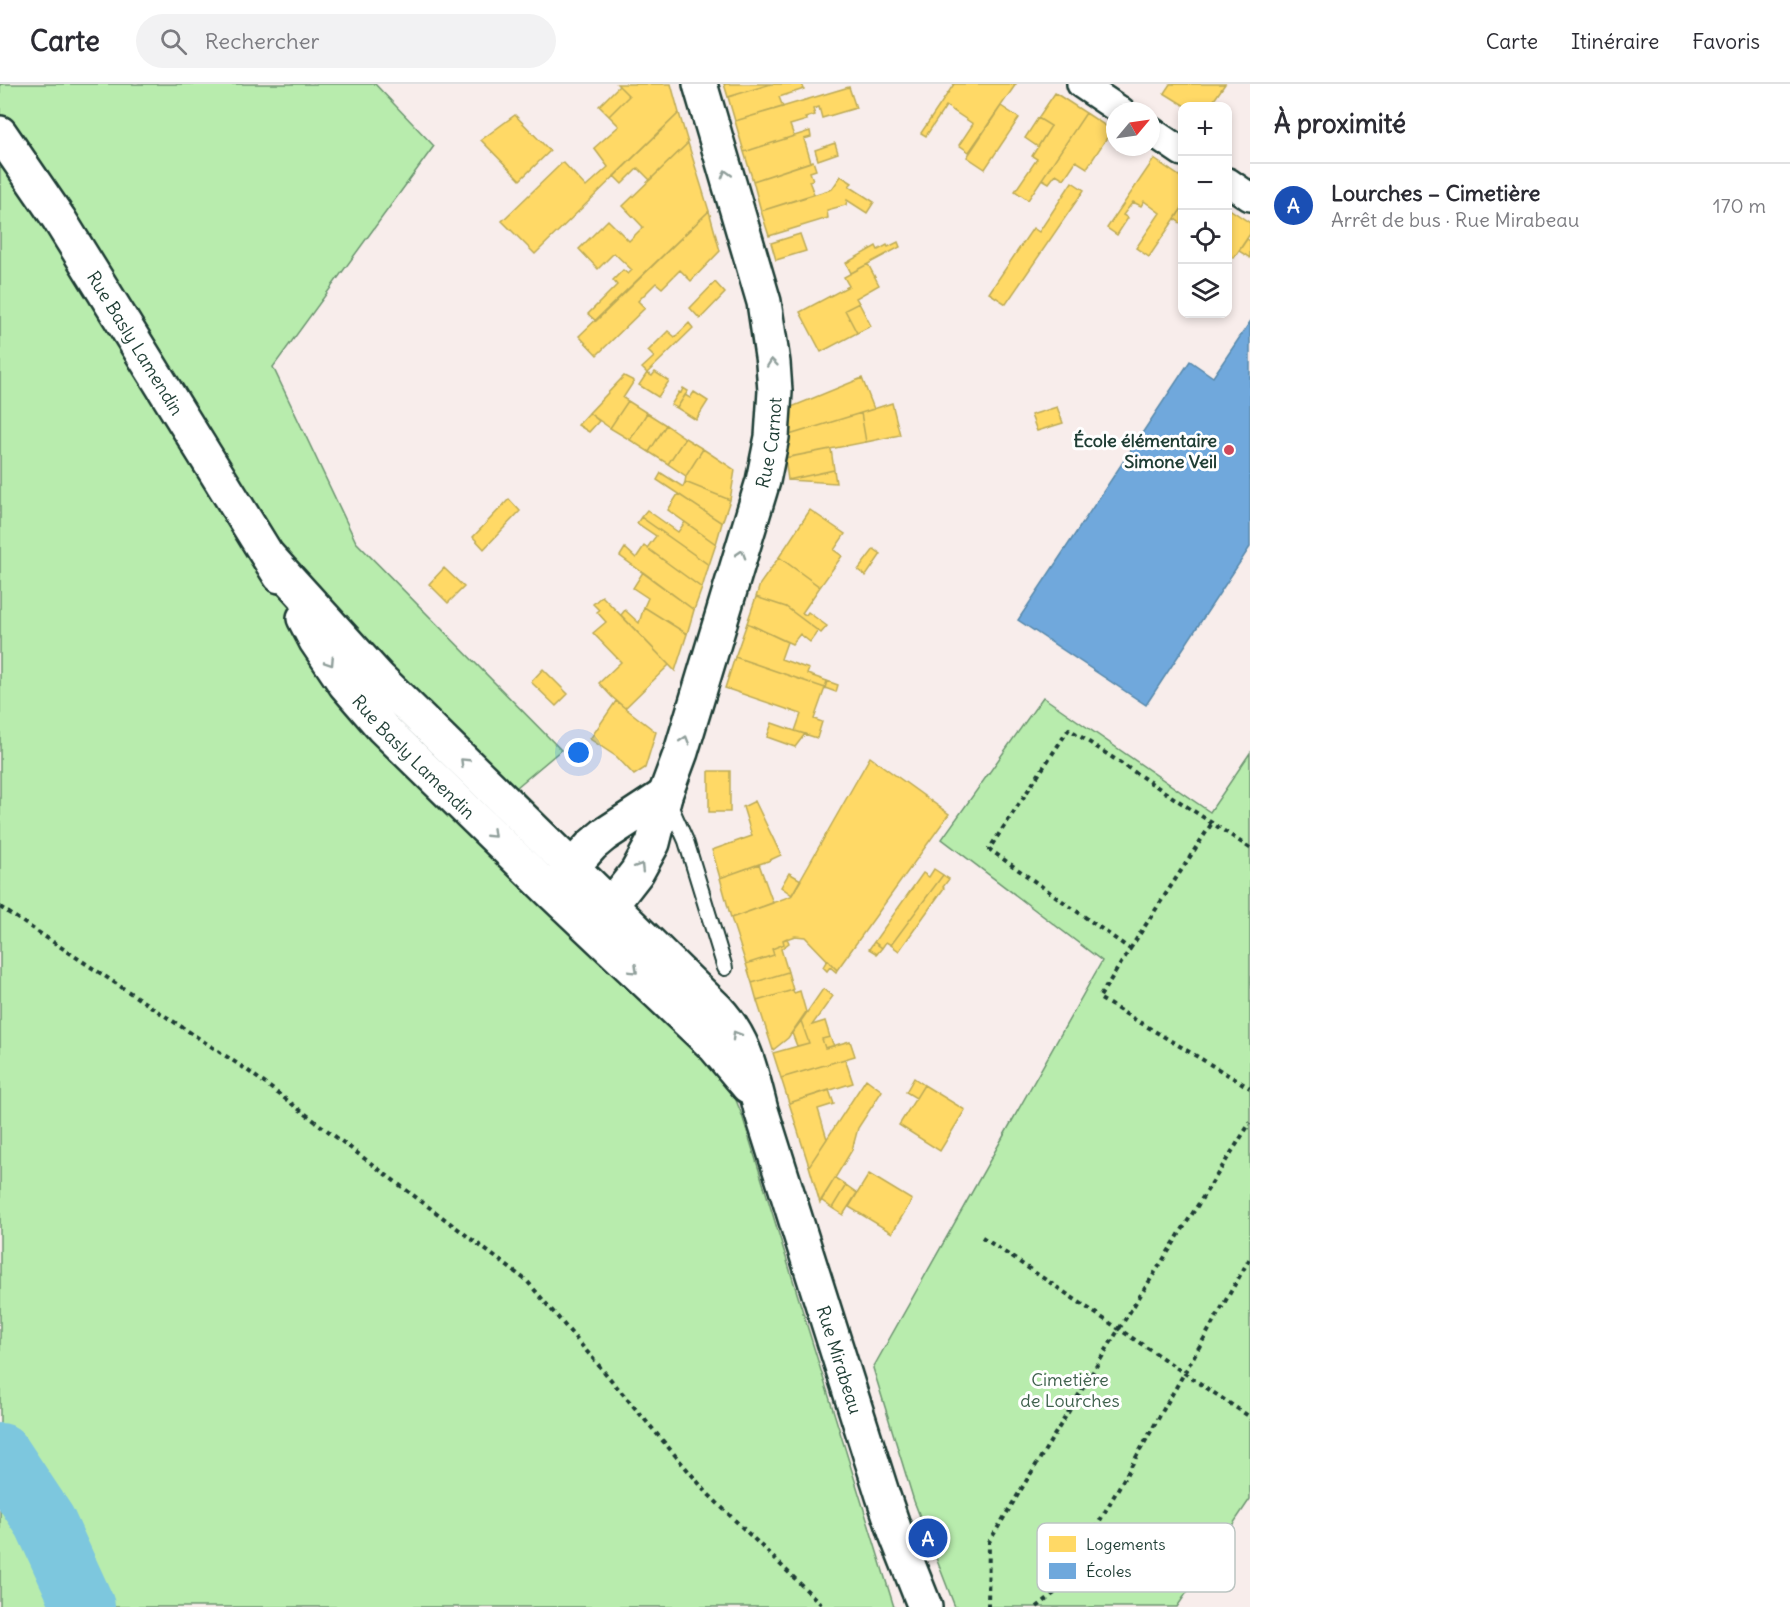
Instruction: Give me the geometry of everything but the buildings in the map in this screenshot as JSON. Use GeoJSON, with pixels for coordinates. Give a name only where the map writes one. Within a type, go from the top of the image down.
{"type":"FeatureCollection","features":[{"type":"Feature","properties":{"kind":"street","name":"Rue Carnot"},"geometry":{"type":"LineString","coordinates":[[591,930],[637,872],[653,843],[665,795],[681,752],[763,481],[774,413],[773,363],[764,302],[700,84]]}},
{"type":"Feature","properties":{"kind":"street"},"geometry":{"type":"LineString","coordinates":[[1081,84],[1108,102]]}},
{"type":"Feature","properties":{"kind":"street","name":"Rue Basly Lamendin"},"geometry":{"type":"LineString","coordinates":[[0,134],[59,219],[269,557],[316,641],[345,684],[383,728],[591,930]]}},
{"type":"Feature","properties":{"kind":"street"},"geometry":{"type":"LineString","coordinates":[[1160,137],[1178,149]]}},
{"type":"Feature","properties":{"kind":"street"},"geometry":{"type":"LineString","coordinates":[[1232,185],[1250,197]]}},
{"type":"Feature","properties":{"kind":"street","name":"Rue Basly Lamendin"},"geometry":{"type":"LineString","coordinates":[[269,557],[379,678],[612,905]]}},
{"type":"Feature","properties":{"kind":"street"},"geometry":{"type":"LineString","coordinates":[[550,891],[592,845],[665,795]]}},
{"type":"Feature","properties":{"kind":"street","name":"Rue Mirabeau"},"geometry":{"type":"LineString","coordinates":[[612,905],[727,1020],[745,1052],[761,1110],[883,1496],[925,1607]]}},
{"type":"Feature","properties":{"kind":"street","name":"Rue Mirabeau"},"geometry":{"type":"LineString","coordinates":[[591,930],[727,1060],[749,1088],[761,1110]]}},
{"type":"Feature","properties":{"kind":"lane"},"geometry":{"type":"LineString","coordinates":[[665,795],[686,841],[725,968]]}},
{"type":"Feature","properties":{"kind":"path"},"geometry":{"type":"LineString","coordinates":[[1130,949],[989,849],[1069,729],[1250,848]]}},
{"type":"Feature","properties":{"kind":"path"},"geometry":{"type":"LineString","coordinates":[[1212,823],[1099,998],[1250,1088]]}},
{"type":"Feature","properties":{"kind":"path"},"geometry":{"type":"LineString","coordinates":[[0,907],[247,1070],[527,1281],[708,1494],[824,1607]]}},
{"type":"Feature","properties":{"kind":"path"},"geometry":{"type":"LineString","coordinates":[[988,1607],[989,1542],[1119,1329],[1250,1123]]}},
{"type":"Feature","properties":{"kind":"path"},"geometry":{"type":"LineString","coordinates":[[982,1236],[1250,1417]]}},
{"type":"Feature","properties":{"kind":"path"},"geometry":{"type":"LineString","coordinates":[[1099,1523],[1250,1258]]}},
{"type":"Feature","properties":{"kind":"path"},"geometry":{"type":"LineString","coordinates":[[1036,1607],[1056,1592]]}},
{"type":"Feature","properties":{"kind":"green space"},"geometry":{"type":"Polygon","coordinates":[[[0,84],[375,84],[434,146],[273,367],[356,542],[561,750],[517,787],[650,921],[679,958],[742,1115],[894,1607],[0,1607],[0,84]]]}},
{"type":"Feature","properties":{"kind":"green space","name":"Cimetière de Lourches"},"geometry":{"type":"Polygon","coordinates":[[[1043,697],[1210,812],[1250,753],[1250,1499],[1234,1523],[1037,1523],[1037,1592],[1187,1592],[1177,1607],[955,1607],[914,1501],[873,1368],[1102,961],[942,839],[1043,697]]]}},
{"type":"Feature","properties":{"kind":"waterway"},"geometry":{"type":"LineString","coordinates":[[0,1454],[45,1522],[84,1607]]}},
{"type":"Feature","properties":{"kind":"place","name":"École élémentaire Simone Veil"},"geometry":{"type":"Point","coordinates":[1229,450]}},
{"type":"Feature","properties":{"kind":"place","name":"Lourches – Cimetière"},"geometry":{"type":"Point","coordinates":[928,1538]}}]}
